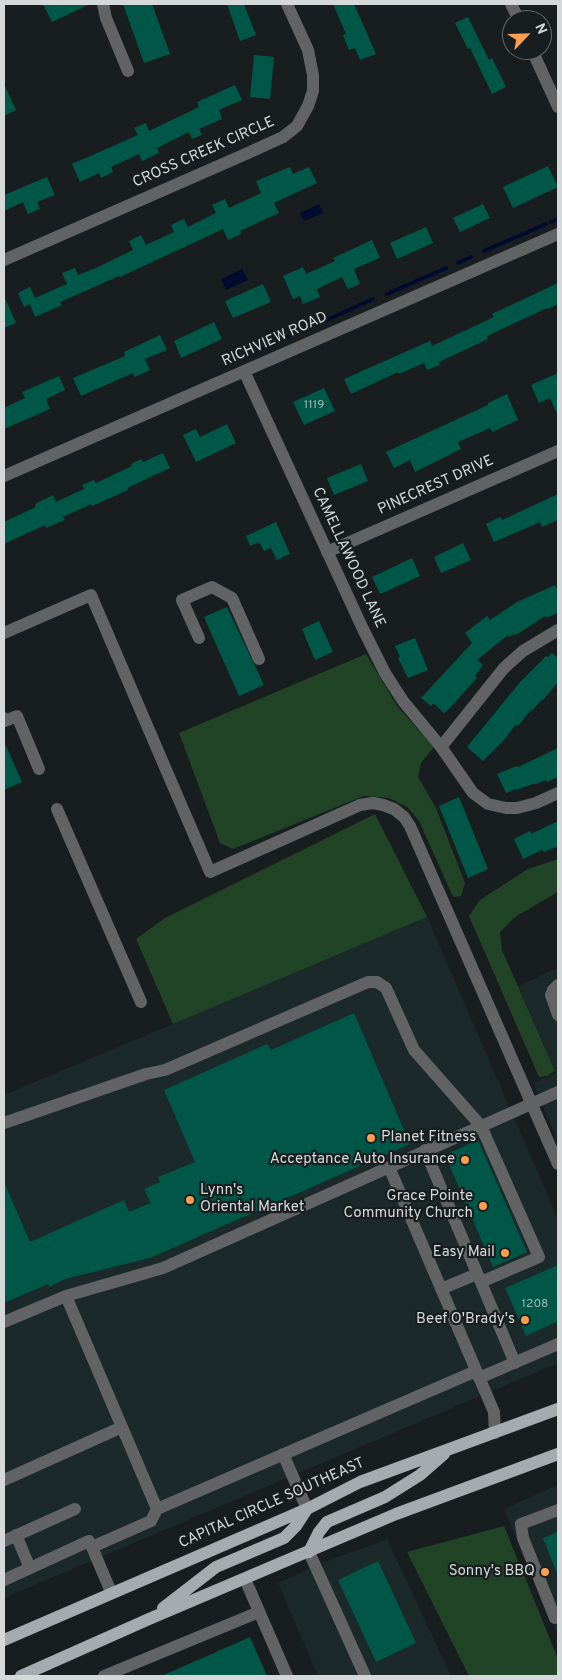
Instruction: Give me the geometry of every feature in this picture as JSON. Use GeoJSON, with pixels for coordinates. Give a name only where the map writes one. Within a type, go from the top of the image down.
{"type":"FeatureCollection","features":[{"type":"Feature","properties":{"kind":"main road","name":"CAPITAL CIRCLE SOUTHEAST"},"geometry":{"type":"LineString","coordinates":[[4,1640],[307,1509],[360,1482],[558,1409]]}},
{"type":"Feature","properties":{"kind":"main road"},"geometry":{"type":"LineString","coordinates":[[309,1552],[319,1532],[327,1522],[385,1497],[420,1475],[450,1449]]}},
{"type":"Feature","properties":{"kind":"main road"},"geometry":{"type":"LineString","coordinates":[[29,1675],[149,1619],[396,1514],[558,1454]]}},
{"type":"Feature","properties":{"kind":"main road"},"geometry":{"type":"LineString","coordinates":[[149,1619],[216,1567],[284,1538],[296,1526],[307,1509]]}},
{"type":"Feature","properties":{"kind":"street"},"geometry":{"type":"LineString","coordinates":[[103,4],[106,18],[128,71]]}},
{"type":"Feature","properties":{"kind":"street","name":"CROSS CREEK CIRCLE"},"geometry":{"type":"LineString","coordinates":[[4,260],[283,137],[297,126],[308,106],[313,91],[314,75],[308,50],[287,4]]}},
{"type":"Feature","properties":{"kind":"street"},"geometry":{"type":"LineString","coordinates":[[537,60],[558,107]]}},
{"type":"Feature","properties":{"kind":"street","name":"RICHVIEW ROAD"},"geometry":{"type":"LineString","coordinates":[[4,476],[558,234]]}},
{"type":"Feature","properties":{"kind":"street","name":"CAMELLAWOOD LANE"},"geometry":{"type":"LineString","coordinates":[[244,371],[362,627],[385,673],[403,701],[441,747],[473,794],[488,804],[506,808],[517,808],[536,803],[558,793]]}},
{"type":"Feature","properties":{"kind":"street","name":"PINECREST DRIVE"},"geometry":{"type":"LineString","coordinates":[[327,552],[558,451]]}},
{"type":"Feature","properties":{"kind":"street"},"geometry":{"type":"LineString","coordinates":[[199,638],[182,600],[212,587],[232,598],[259,659]]}},
{"type":"Feature","properties":{"kind":"street"},"geometry":{"type":"LineString","coordinates":[[4,633],[91,595],[210,872],[360,805],[373,803],[383,805],[394,809],[404,817],[410,826],[558,1164]]}},
{"type":"Feature","properties":{"kind":"street"},"geometry":{"type":"LineString","coordinates":[[441,747],[504,668],[523,651],[558,630]]}},
{"type":"Feature","properties":{"kind":"street"},"geometry":{"type":"LineString","coordinates":[[4,718],[5,721],[17,716],[39,768]]}},
{"type":"Feature","properties":{"kind":"street"},"geometry":{"type":"LineString","coordinates":[[56,809],[141,1002]]}},
{"type":"Feature","properties":{"kind":"street"},"geometry":{"type":"LineString","coordinates":[[4,1123],[146,1074],[165,1070],[368,982],[377,982],[386,988],[414,1050],[482,1126],[539,1258],[441,1289]]}},
{"type":"Feature","properties":{"kind":"street"},"geometry":{"type":"LineString","coordinates":[[558,985],[551,995],[558,1015]]}},
{"type":"Feature","properties":{"kind":"street"},"geometry":{"type":"LineString","coordinates":[[4,1322],[66,1296],[163,1268],[558,1092]]}},
{"type":"Feature","properties":{"kind":"street"},"geometry":{"type":"LineString","coordinates":[[425,1150],[515,1362]]}},
{"type":"Feature","properties":{"kind":"street"},"geometry":{"type":"LineString","coordinates":[[389,1167],[495,1416],[495,1433]]}},
{"type":"Feature","properties":{"kind":"street"},"geometry":{"type":"LineString","coordinates":[[66,1296],[157,1509]]}},
{"type":"Feature","properties":{"kind":"street"},"geometry":{"type":"LineString","coordinates":[[112,1592],[92,1547],[152,1521],[157,1509],[283,1454],[478,1374],[515,1362],[558,1344]]}},
{"type":"Feature","properties":{"kind":"street"},"geometry":{"type":"LineString","coordinates":[[4,1480],[122,1427]]}},
{"type":"Feature","properties":{"kind":"street"},"geometry":{"type":"LineString","coordinates":[[283,1454],[307,1509]]}},
{"type":"Feature","properties":{"kind":"street"},"geometry":{"type":"LineString","coordinates":[[4,1541],[76,1509]]}},
{"type":"Feature","properties":{"kind":"street"},"geometry":{"type":"LineString","coordinates":[[557,1617],[523,1538],[521,1524],[558,1510]]}},
{"type":"Feature","properties":{"kind":"street"},"geometry":{"type":"LineString","coordinates":[[16,1535],[30,1568]]}},
{"type":"Feature","properties":{"kind":"street"},"geometry":{"type":"LineString","coordinates":[[4,1580],[90,1541]]}},
{"type":"Feature","properties":{"kind":"street"},"geometry":{"type":"LineString","coordinates":[[309,1552],[365,1676]]}},
{"type":"Feature","properties":{"kind":"street"},"geometry":{"type":"LineString","coordinates":[[244,1579],[287,1676]]}},
{"type":"Feature","properties":{"kind":"street"},"geometry":{"type":"LineString","coordinates":[[104,1676],[259,1612]]}},
{"type":"Feature","properties":{"kind":"shaded area"},"geometry":{"type":"Polygon","coordinates":[[[427,917],[558,1219],[558,1363],[4,1598],[4,1095],[427,917]]]}},
{"type":"Feature","properties":{"kind":"shaded area"},"geometry":{"type":"Polygon","coordinates":[[[558,968],[558,1142],[533,1083],[556,1073],[518,986],[558,968]]]}},
{"type":"Feature","properties":{"kind":"shaded area","name":"Sonny's BBQ"},"geometry":{"type":"Polygon","coordinates":[[[558,1485],[558,1636],[504,1509],[558,1485]]]}},
{"type":"Feature","properties":{"kind":"shaded area"},"geometry":{"type":"Polygon","coordinates":[[[387,1539],[451,1676],[318,1676],[278,1583],[322,1563],[387,1539]]]}},
{"type":"Feature","properties":{"kind":"green space"},"geometry":{"type":"Polygon","coordinates":[[[366,654],[397,706],[434,747],[421,763],[418,777],[436,808],[465,883],[461,896],[453,897],[419,821],[407,807],[389,798],[364,796],[233,849],[220,843],[179,733],[366,654]]]}},
{"type":"Feature","properties":{"kind":"green space"},"geometry":{"type":"Polygon","coordinates":[[[375,814],[427,917],[173,1024],[136,939],[165,918],[375,814]]]}},
{"type":"Feature","properties":{"kind":"green space"},"geometry":{"type":"Polygon","coordinates":[[[558,859],[558,892],[515,917],[500,932],[502,950],[555,1071],[547,1076],[539,1077],[469,916],[480,900],[528,869],[558,859]]]}},
{"type":"Feature","properties":{"kind":"green space"},"geometry":{"type":"Polygon","coordinates":[[[504,1526],[558,1659],[558,1676],[469,1676],[407,1552],[504,1526]]]}},
{"type":"Feature","properties":{"kind":"water"},"geometry":{"type":"Polygon","coordinates":[[[319,204],[323,213],[304,221],[300,213],[319,204]]]}},
{"type":"Feature","properties":{"kind":"water"},"geometry":{"type":"Polygon","coordinates":[[[242,269],[248,280],[226,290],[221,279],[242,269]]]}},
{"type":"Feature","properties":{"kind":"building"},"geometry":{"type":"Polygon","coordinates":[[[43,4],[90,4],[52,22],[43,4]]]}},
{"type":"Feature","properties":{"kind":"building"},"geometry":{"type":"Polygon","coordinates":[[[123,4],[152,4],[170,54],[144,63],[123,4]]]}},
{"type":"Feature","properties":{"kind":"building"},"geometry":{"type":"Polygon","coordinates":[[[227,4],[244,4],[256,35],[240,41],[227,4]]]}},
{"type":"Feature","properties":{"kind":"building"},"geometry":{"type":"Polygon","coordinates":[[[333,4],[354,4],[376,54],[360,60],[355,48],[349,50],[343,35],[346,34],[333,4]]]}},
{"type":"Feature","properties":{"kind":"building"},"geometry":{"type":"Polygon","coordinates":[[[468,17],[489,60],[492,58],[506,87],[492,94],[470,48],[468,49],[455,23],[468,17]]]}},
{"type":"Feature","properties":{"kind":"building"},"geometry":{"type":"Polygon","coordinates":[[[254,55],[274,57],[270,99],[250,97],[254,55]]]}},
{"type":"Feature","properties":{"kind":"building"},"geometry":{"type":"Polygon","coordinates":[[[4,84],[16,110],[4,116],[4,84]]]}},
{"type":"Feature","properties":{"kind":"building"},"geometry":{"type":"Polygon","coordinates":[[[235,85],[242,100],[219,110],[222,119],[199,129],[202,135],[192,139],[189,132],[157,148],[159,153],[142,161],[139,154],[111,167],[113,172],[101,178],[99,173],[80,182],[72,164],[138,135],[134,128],[146,123],[149,131],[199,107],[197,102],[235,85]]]}},
{"type":"Feature","properties":{"kind":"building"},"geometry":{"type":"Polygon","coordinates":[[[548,166],[558,187],[513,208],[503,187],[548,166]]]}},
{"type":"Feature","properties":{"kind":"building"},"geometry":{"type":"Polygon","coordinates":[[[290,167],[293,174],[309,167],[317,183],[274,203],[279,213],[240,231],[241,234],[228,240],[223,229],[120,277],[60,302],[62,305],[35,317],[30,304],[24,307],[18,293],[30,287],[35,298],[67,284],[62,273],[75,268],[78,275],[96,268],[133,250],[129,241],[141,235],[146,245],[174,232],[171,225],[184,219],[188,227],[216,213],[212,205],[225,199],[229,208],[261,193],[256,181],[290,167]]]}},
{"type":"Feature","properties":{"kind":"building"},"geometry":{"type":"Polygon","coordinates":[[[47,177],[55,195],[37,202],[40,209],[28,214],[23,202],[4,211],[4,195],[47,177]]]}},
{"type":"Feature","properties":{"kind":"building"},"geometry":{"type":"Polygon","coordinates":[[[483,204],[490,218],[460,232],[453,218],[483,204]]]}},
{"type":"Feature","properties":{"kind":"building"},"geometry":{"type":"Polygon","coordinates":[[[426,227],[433,243],[397,259],[390,243],[426,227]]]}},
{"type":"Feature","properties":{"kind":"building"},"geometry":{"type":"Polygon","coordinates":[[[372,240],[380,258],[354,269],[360,284],[348,289],[342,277],[317,289],[320,297],[303,304],[300,296],[293,299],[283,276],[303,267],[306,274],[335,261],[333,258],[372,240]]]}},
{"type":"Feature","properties":{"kind":"building"},"geometry":{"type":"Polygon","coordinates":[[[558,283],[558,304],[487,336],[488,339],[439,362],[440,365],[427,370],[424,363],[399,374],[398,372],[351,394],[344,379],[430,341],[432,346],[494,317],[492,314],[558,283]]]}},
{"type":"Feature","properties":{"kind":"building"},"geometry":{"type":"Polygon","coordinates":[[[263,284],[271,302],[233,318],[225,301],[263,284]]]}},
{"type":"Feature","properties":{"kind":"building"},"geometry":{"type":"Polygon","coordinates":[[[4,296],[16,323],[4,328],[4,296]]]}},
{"type":"Feature","properties":{"kind":"building"},"geometry":{"type":"Polygon","coordinates":[[[214,322],[222,339],[181,358],[174,341],[214,322]]]}},
{"type":"Feature","properties":{"kind":"building"},"geometry":{"type":"Polygon","coordinates":[[[160,335],[167,350],[145,359],[150,370],[135,377],[133,373],[81,396],[73,378],[125,356],[124,352],[160,335]]]}},
{"type":"Feature","properties":{"kind":"building"},"geometry":{"type":"Polygon","coordinates":[[[558,373],[558,416],[550,398],[539,403],[531,385],[558,373]]]}},
{"type":"Feature","properties":{"kind":"building"},"geometry":{"type":"Polygon","coordinates":[[[59,376],[65,390],[46,399],[50,409],[4,429],[4,408],[25,398],[22,392],[59,376]]]}},
{"type":"Feature","properties":{"kind":"building"},"geometry":{"type":"Polygon","coordinates":[[[324,388],[335,411],[304,425],[293,402],[324,388]]]}},
{"type":"Feature","properties":{"kind":"building"},"geometry":{"type":"Polygon","coordinates":[[[507,394],[518,420],[492,432],[490,428],[458,442],[461,449],[415,472],[410,460],[394,468],[386,452],[488,405],[488,403],[507,394]]]}},
{"type":"Feature","properties":{"kind":"building"},"geometry":{"type":"Polygon","coordinates":[[[227,424],[236,443],[196,462],[183,435],[196,429],[200,437],[227,424]]]}},
{"type":"Feature","properties":{"kind":"building"},"geometry":{"type":"Polygon","coordinates":[[[163,453],[170,468],[127,488],[128,490],[63,517],[65,520],[46,528],[45,525],[4,544],[4,522],[36,507],[35,504],[53,495],[56,502],[84,489],[82,485],[94,480],[96,483],[132,466],[131,464],[141,459],[143,462],[163,453]]]}},
{"type":"Feature","properties":{"kind":"building"},"geometry":{"type":"Polygon","coordinates":[[[361,464],[368,481],[334,495],[327,478],[361,464]]]}},
{"type":"Feature","properties":{"kind":"building"},"geometry":{"type":"Polygon","coordinates":[[[558,494],[558,520],[542,527],[540,522],[494,542],[486,524],[500,517],[502,520],[558,494]]]}},
{"type":"Feature","properties":{"kind":"building"},"geometry":{"type":"Polygon","coordinates":[[[276,522],[290,554],[277,560],[271,548],[264,551],[259,542],[250,546],[246,536],[276,522]]]}},
{"type":"Feature","properties":{"kind":"building"},"geometry":{"type":"Polygon","coordinates":[[[463,543],[471,560],[441,573],[434,557],[463,543]]]}},
{"type":"Feature","properties":{"kind":"building"},"geometry":{"type":"Polygon","coordinates":[[[412,558],[420,576],[380,594],[372,577],[412,558]]]}},
{"type":"Feature","properties":{"kind":"building"},"geometry":{"type":"Polygon","coordinates":[[[555,585],[558,591],[558,613],[546,618],[545,616],[516,635],[514,634],[509,637],[508,635],[477,660],[483,665],[475,676],[477,678],[449,709],[444,713],[433,703],[431,706],[421,698],[472,643],[465,633],[487,616],[490,620],[517,602],[555,585]]]}},
{"type":"Feature","properties":{"kind":"building"},"geometry":{"type":"Polygon","coordinates":[[[227,607],[264,685],[239,696],[204,617],[227,607]]]}},
{"type":"Feature","properties":{"kind":"building"},"geometry":{"type":"Polygon","coordinates":[[[319,621],[333,652],[315,660],[302,629],[319,621]]]}},
{"type":"Feature","properties":{"kind":"building"},"geometry":{"type":"Polygon","coordinates":[[[415,638],[428,670],[408,678],[398,658],[400,657],[395,646],[415,638]]]}},
{"type":"Feature","properties":{"kind":"building"},"geometry":{"type":"Polygon","coordinates":[[[552,653],[558,658],[558,682],[518,726],[516,724],[504,740],[483,761],[467,747],[521,681],[546,656],[548,657],[552,653]]]}},
{"type":"Feature","properties":{"kind":"building"},"geometry":{"type":"Polygon","coordinates":[[[4,741],[22,782],[4,790],[4,741]]]}},
{"type":"Feature","properties":{"kind":"building"},"geometry":{"type":"Polygon","coordinates":[[[558,748],[558,777],[547,782],[546,780],[506,793],[497,774],[518,767],[558,748]]]}},
{"type":"Feature","properties":{"kind":"building"},"geometry":{"type":"Polygon","coordinates":[[[459,797],[488,869],[468,878],[439,806],[459,797]]]}},
{"type":"Feature","properties":{"kind":"building"},"geometry":{"type":"Polygon","coordinates":[[[558,821],[558,846],[544,852],[542,850],[523,859],[514,839],[530,831],[531,834],[558,821]]]}},
{"type":"Feature","properties":{"kind":"building"},"geometry":{"type":"Polygon","coordinates":[[[354,1013],[410,1144],[150,1258],[65,1279],[49,1287],[48,1284],[4,1303],[4,1182],[30,1242],[124,1200],[129,1212],[151,1203],[144,1189],[160,1182],[158,1177],[195,1162],[164,1090],[267,1044],[271,1050],[354,1013]]]}},
{"type":"Feature","properties":{"kind":"building"},"geometry":{"type":"Polygon","coordinates":[[[478,1140],[527,1252],[493,1267],[445,1155],[478,1140]]]}},
{"type":"Feature","properties":{"kind":"building"},"geometry":{"type":"Polygon","coordinates":[[[558,1265],[558,1321],[526,1336],[505,1288],[558,1265]]]}},
{"type":"Feature","properties":{"kind":"building"},"geometry":{"type":"Polygon","coordinates":[[[558,1532],[558,1576],[543,1538],[558,1532]]]}},
{"type":"Feature","properties":{"kind":"building"},"geometry":{"type":"Polygon","coordinates":[[[378,1561],[416,1643],[376,1662],[338,1580],[378,1561]]]}},
{"type":"Feature","properties":{"kind":"building"},"geometry":{"type":"Polygon","coordinates":[[[250,1637],[267,1676],[161,1676],[205,1657],[250,1637]]]}},
{"type":"Feature","properties":{"kind":"waterway"},"geometry":{"type":"LineString","coordinates":[[551,222],[558,219]]}},
{"type":"Feature","properties":{"kind":"waterway"},"geometry":{"type":"LineString","coordinates":[[484,251],[546,224]]}},
{"type":"Feature","properties":{"kind":"waterway"},"geometry":{"type":"LineString","coordinates":[[458,263],[471,257]]}},
{"type":"Feature","properties":{"kind":"waterway"},"geometry":{"type":"LineString","coordinates":[[387,294],[446,268]]}},
{"type":"Feature","properties":{"kind":"waterway"},"geometry":{"type":"LineString","coordinates":[[318,324],[373,299]]}},
{"type":"Feature","properties":{"kind":"waterway"},"geometry":{"type":"LineString","coordinates":[[300,332],[306,329]]}},
{"type":"Feature","properties":{"kind":"waterway"},"geometry":{"type":"LineString","coordinates":[[244,356],[288,337]]}},
{"type":"Feature","properties":{"kind":"place","name":"Planet Fitness"},"geometry":{"type":"Point","coordinates":[371,1138]}},
{"type":"Feature","properties":{"kind":"place","name":"Acceptance Auto Insurance"},"geometry":{"type":"Point","coordinates":[465,1160]}},
{"type":"Feature","properties":{"kind":"place","name":"Lynn's Oriental Market"},"geometry":{"type":"Point","coordinates":[190,1200]}},
{"type":"Feature","properties":{"kind":"place","name":"Grace Pointe Community Church"},"geometry":{"type":"Point","coordinates":[483,1206]}},
{"type":"Feature","properties":{"kind":"place","name":"Easy Mail"},"geometry":{"type":"Point","coordinates":[505,1253]}},
{"type":"Feature","properties":{"kind":"place","name":"Beef O'Brady's"},"geometry":{"type":"Point","coordinates":[525,1320]}},
{"type":"Feature","properties":{"kind":"place","name":"Sonny's BBQ"},"geometry":{"type":"Point","coordinates":[545,1572]}}]}
